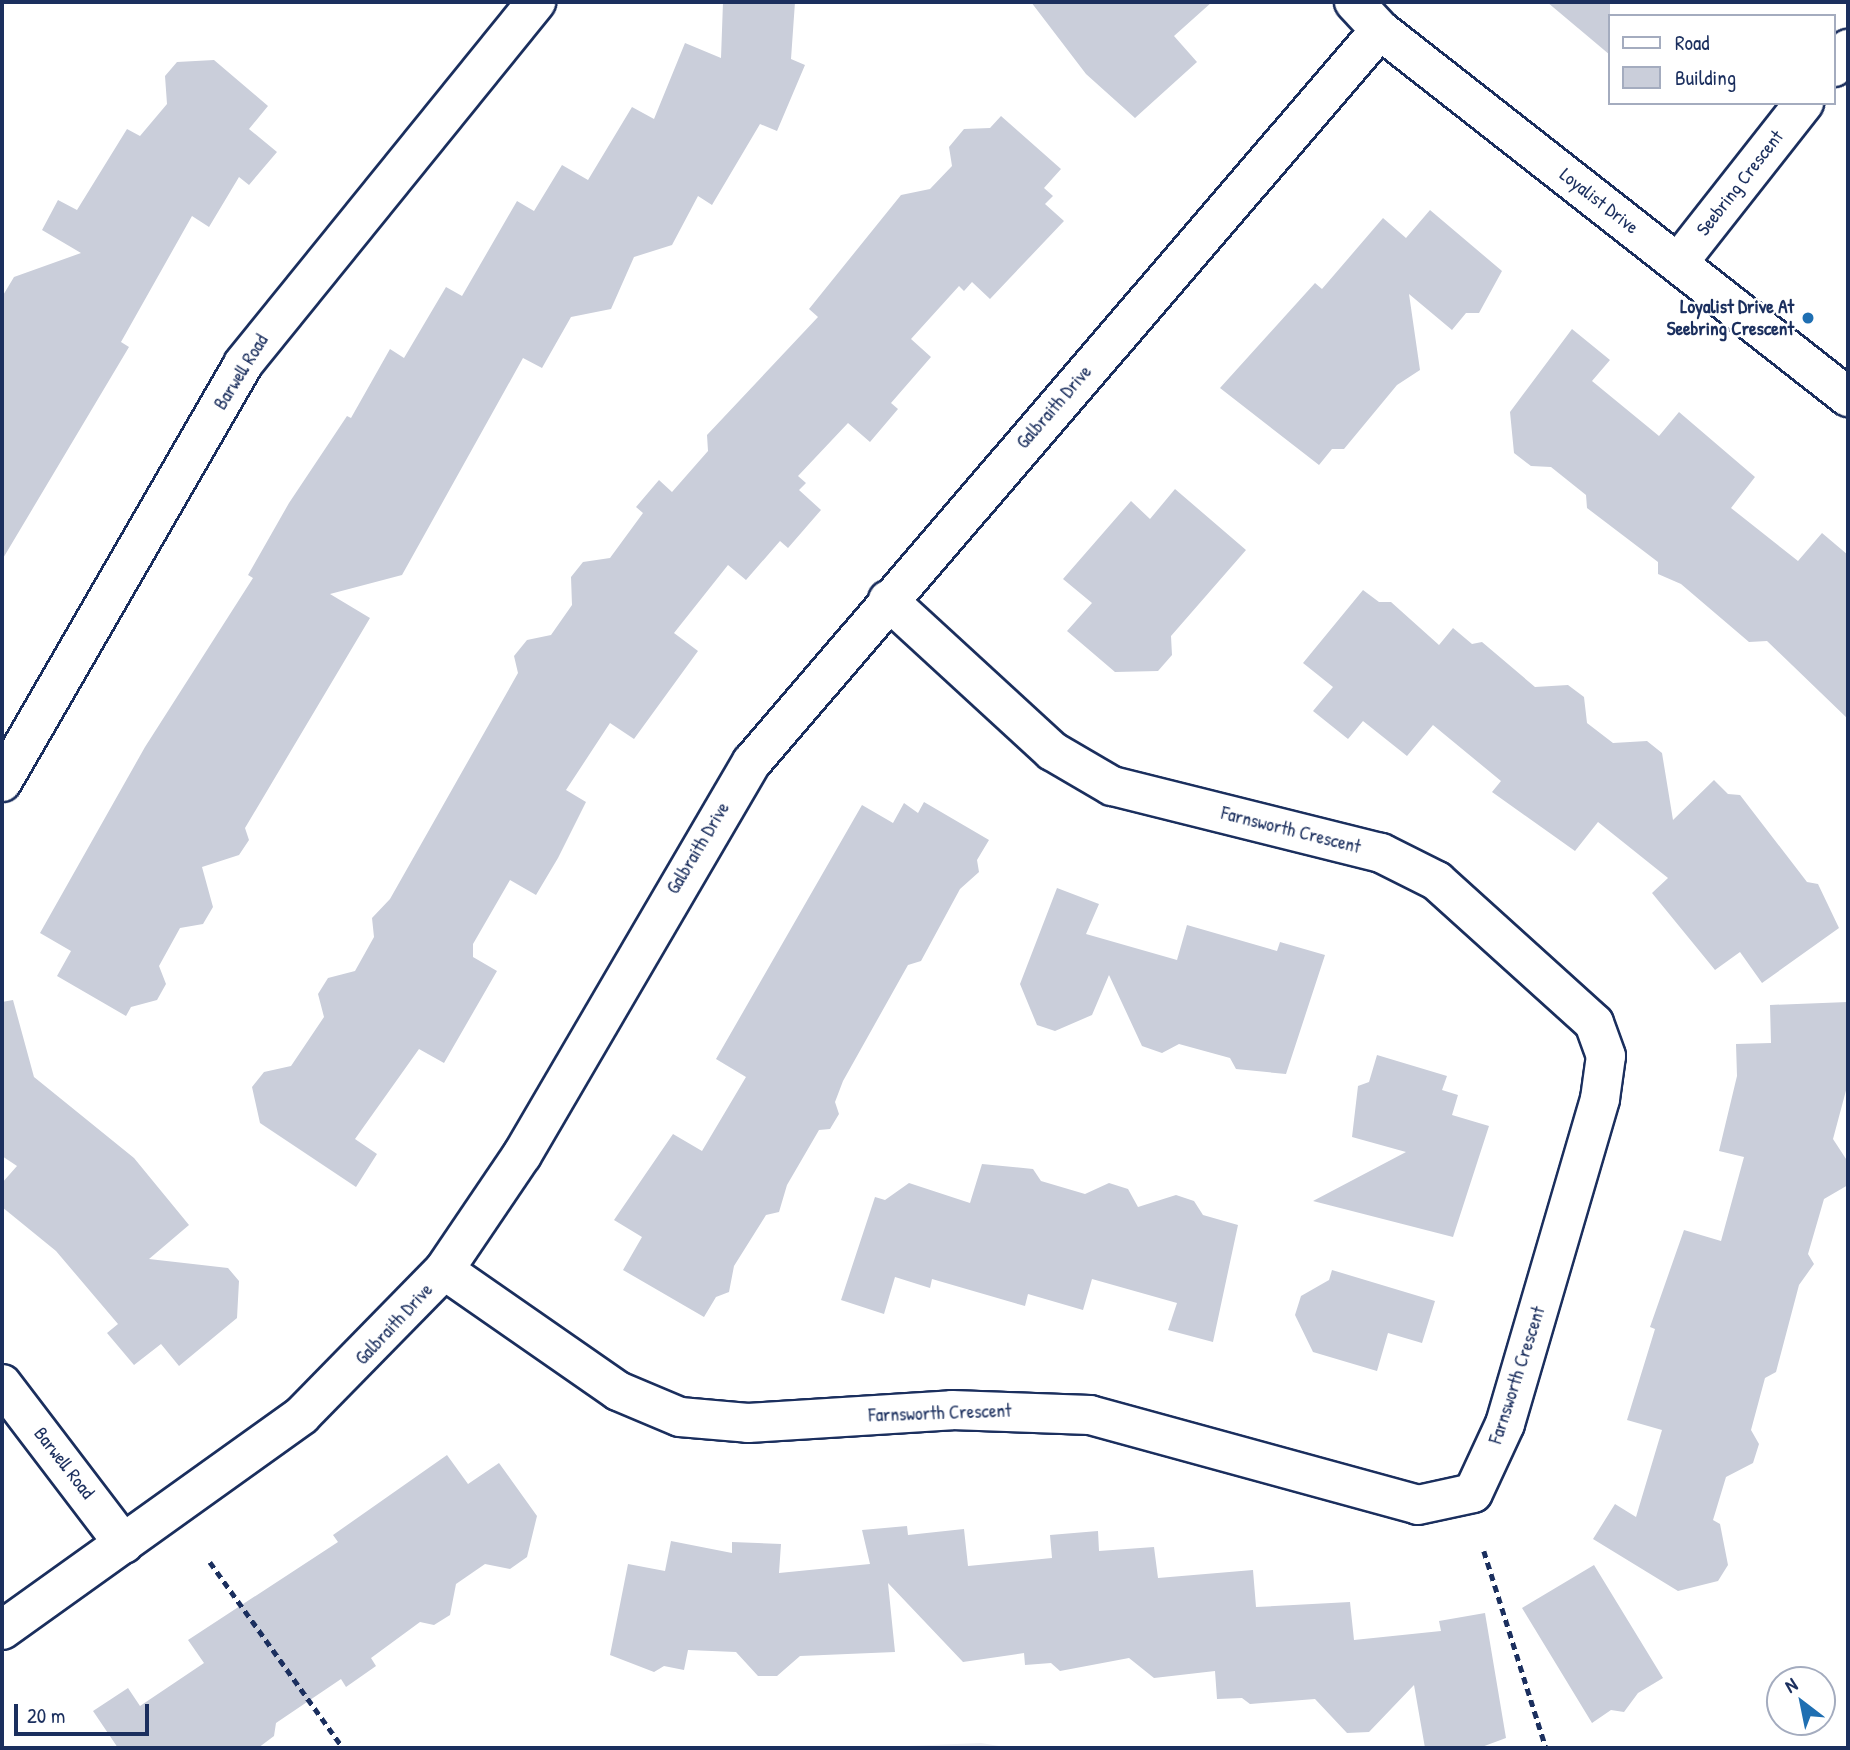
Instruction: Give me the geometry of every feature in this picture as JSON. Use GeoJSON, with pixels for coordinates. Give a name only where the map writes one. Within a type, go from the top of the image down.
{"type":"FeatureCollection","features":[{"type":"Feature","properties":{"kind":"street","name":"Barwell Road"},"geometry":{"type":"LineString","coordinates":[[2,782],[243,364],[536,2]]}},
{"type":"Feature","properties":{"kind":"street","name":"Loyalist Drive"},"geometry":{"type":"LineString","coordinates":[[1354,2],[1380,30],[1848,397]]}},
{"type":"Feature","properties":{"kind":"street","name":"Galbraith Drive"},"geometry":{"type":"LineString","coordinates":[[2,1630],[302,1415],[444,1270],[522,1155],[752,762],[887,600],[1380,30]]}},
{"type":"Feature","properties":{"kind":"street"},"geometry":{"type":"LineString","coordinates":[[1836,64],[1848,50]]}},
{"type":"Feature","properties":{"kind":"street","name":"Seebring Crescent"},"geometry":{"type":"LineString","coordinates":[[1678,263],[1802,105]]}},
{"type":"Feature","properties":{"kind":"street","name":"Farnsworth Crescent"},"geometry":{"type":"LineString","coordinates":[[444,1270],[618,1391],[680,1417],[748,1423],[952,1410],[1090,1415],[1418,1505],[1473,1493],[1505,1424],[1600,1098],[1606,1056],[1594,1023],[1437,881],[1392,858],[1312,831],[1112,786],[1052,751],[887,600]]}},
{"type":"Feature","properties":{"kind":"street","name":"Barwell Road"},"geometry":{"type":"LineString","coordinates":[[2,1384],[124,1544]]}},
{"type":"Feature","properties":{"kind":"path"},"geometry":{"type":"LineString","coordinates":[[1485,1551],[1546,1748]]}},
{"type":"Feature","properties":{"kind":"path"},"geometry":{"type":"LineString","coordinates":[[210,1562],[343,1748]]}},
{"type":"Feature","properties":{"kind":"shaded area"},"geometry":{"type":"Polygon","coordinates":[[[981,1743],[1011,1748],[857,1748],[981,1743]]]}},
{"type":"Feature","properties":{"kind":"building"},"geometry":{"type":"Polygon","coordinates":[[[723,2],[795,2],[791,59],[805,65],[777,131],[760,124],[712,205],[698,196],[672,245],[634,257],[611,309],[571,317],[542,368],[523,358],[402,575],[330,594],[370,618],[245,828],[249,840],[239,855],[202,867],[213,907],[203,924],[180,928],[159,966],[166,984],[157,1000],[131,1007],[126,1016],[57,976],[71,951],[40,933],[145,747],[253,578],[248,575],[289,503],[347,416],[351,418],[390,349],[404,358],[446,287],[462,296],[517,201],[534,211],[562,165],[588,180],[632,107],[654,119],[685,43],[721,58],[723,2]]]}},
{"type":"Feature","properties":{"kind":"building"},"geometry":{"type":"Polygon","coordinates":[[[1031,2],[1212,2],[1174,36],[1197,62],[1135,118],[1086,74],[1031,2]]]}},
{"type":"Feature","properties":{"kind":"building"},"geometry":{"type":"Polygon","coordinates":[[[1547,2],[1610,2],[1608,53],[1547,2]]]}},
{"type":"Feature","properties":{"kind":"building"},"geometry":{"type":"Polygon","coordinates":[[[214,60],[268,106],[249,129],[277,152],[249,185],[239,177],[209,227],[192,216],[121,342],[129,347],[2,560],[2,297],[14,277],[81,253],[42,230],[58,200],[77,210],[127,129],[140,136],[167,104],[165,76],[177,62],[214,60]]]}},
{"type":"Feature","properties":{"kind":"building"},"geometry":{"type":"Polygon","coordinates":[[[1001,116],[1061,169],[1044,188],[1053,196],[1045,204],[1064,221],[990,299],[972,282],[964,291],[959,286],[911,339],[931,357],[891,403],[898,409],[870,442],[848,423],[798,476],[806,483],[799,490],[821,510],[788,548],[780,541],[746,580],[728,565],[674,633],[698,651],[634,739],[610,723],[566,790],[586,802],[558,858],[536,895],[510,880],[473,944],[473,957],[497,971],[444,1063],[419,1049],[355,1139],[377,1154],[356,1187],[260,1123],[252,1087],[264,1072],[291,1066],[324,1017],[318,994],[328,978],[355,971],[374,937],[372,918],[390,899],[518,673],[514,656],[527,640],[551,635],[572,605],[571,577],[583,562],[610,558],[643,513],[636,507],[659,480],[672,492],[708,451],[707,435],[818,317],[809,309],[901,195],[930,189],[952,166],[949,147],[964,129],[990,128],[1001,116]]]}},
{"type":"Feature","properties":{"kind":"building"},"geometry":{"type":"Polygon","coordinates":[[[1430,210],[1502,271],[1479,313],[1466,313],[1452,330],[1409,294],[1420,370],[1397,385],[1344,449],[1332,449],[1319,465],[1220,388],[1315,283],[1322,289],[1383,218],[1406,238],[1430,210]]]}},
{"type":"Feature","properties":{"kind":"building"},"geometry":{"type":"Polygon","coordinates":[[[1572,329],[1610,360],[1592,381],[1659,436],[1679,412],[1755,477],[1731,508],[1798,561],[1822,533],[1848,555],[1848,719],[1767,641],[1749,642],[1681,584],[1658,574],[1658,562],[1587,508],[1586,495],[1551,467],[1531,466],[1514,453],[1510,412],[1572,329]]]}},
{"type":"Feature","properties":{"kind":"building"},"geometry":{"type":"Polygon","coordinates":[[[1175,489],[1246,550],[1171,636],[1172,655],[1158,671],[1115,672],[1067,631],[1092,603],[1063,579],[1131,501],[1150,519],[1175,489]]]}},
{"type":"Feature","properties":{"kind":"building"},"geometry":{"type":"Polygon","coordinates":[[[1363,590],[1379,602],[1391,602],[1439,645],[1453,628],[1472,644],[1482,642],[1535,687],[1568,685],[1584,697],[1587,723],[1613,743],[1647,741],[1662,753],[1673,820],[1714,780],[1728,794],[1740,795],[1807,882],[1818,884],[1839,928],[1762,983],[1740,952],[1715,970],[1652,893],[1668,878],[1598,822],[1575,851],[1492,792],[1501,781],[1433,725],[1407,756],[1363,721],[1348,739],[1313,711],[1333,687],[1303,663],[1363,590]]]}},
{"type":"Feature","properties":{"kind":"building"},"geometry":{"type":"Polygon","coordinates":[[[924,802],[989,840],[977,860],[979,872],[960,889],[921,961],[908,965],[843,1081],[835,1102],[839,1114],[830,1129],[819,1130],[787,1185],[779,1212],[766,1215],[734,1266],[729,1292],[716,1297],[704,1317],[623,1270],[642,1237],[614,1220],[673,1134],[702,1151],[746,1077],[716,1059],[862,805],[893,823],[904,803],[918,813],[924,802]]]}},
{"type":"Feature","properties":{"kind":"building"},"geometry":{"type":"Polygon","coordinates":[[[1057,888],[1099,904],[1086,934],[1177,960],[1187,925],[1277,951],[1280,942],[1325,955],[1286,1074],[1236,1069],[1230,1058],[1179,1044],[1162,1053],[1142,1046],[1109,975],[1092,1015],[1055,1031],[1037,1025],[1020,984],[1057,888]]]}},
{"type":"Feature","properties":{"kind":"building"},"geometry":{"type":"Polygon","coordinates":[[[13,1000],[34,1077],[134,1158],[189,1225],[149,1259],[228,1268],[239,1281],[237,1318],[179,1366],[161,1344],[134,1365],[107,1333],[118,1324],[56,1251],[2,1207],[2,1183],[17,1166],[2,1156],[2,1002],[13,1000]]]}},
{"type":"Feature","properties":{"kind":"building"},"geometry":{"type":"Polygon","coordinates":[[[1848,1002],[1848,1083],[1833,1139],[1848,1162],[1848,1185],[1824,1199],[1808,1254],[1814,1264],[1799,1285],[1776,1372],[1765,1378],[1751,1430],[1759,1444],[1753,1463],[1726,1477],[1713,1520],[1720,1524],[1728,1565],[1718,1581],[1678,1591],[1593,1539],[1615,1504],[1636,1517],[1662,1430],[1627,1420],[1655,1329],[1650,1327],[1684,1230],[1721,1241],[1744,1157],[1719,1151],[1737,1076],[1736,1044],[1771,1043],[1770,1005],[1848,1002]]]}},
{"type":"Feature","properties":{"kind":"building"},"geometry":{"type":"Polygon","coordinates":[[[1377,1055],[1447,1076],[1442,1090],[1458,1095],[1452,1115],[1489,1126],[1453,1237],[1313,1201],[1406,1152],[1352,1137],[1358,1086],[1369,1082],[1377,1055]]]}},
{"type":"Feature","properties":{"kind":"building"},"geometry":{"type":"Polygon","coordinates":[[[982,1164],[1033,1169],[1041,1181],[1085,1194],[1109,1183],[1128,1189],[1138,1207],[1176,1195],[1194,1201],[1203,1215],[1238,1225],[1213,1342],[1168,1330],[1177,1303],[1092,1279],[1083,1310],[1028,1294],[1025,1306],[932,1279],[930,1288],[895,1277],[884,1314],[841,1300],[875,1197],[885,1200],[909,1183],[970,1203],[982,1164]]]}},
{"type":"Feature","properties":{"kind":"building"},"geometry":{"type":"Polygon","coordinates":[[[1332,1270],[1435,1301],[1422,1343],[1388,1333],[1377,1371],[1313,1352],[1295,1315],[1301,1296],[1329,1280],[1332,1270]]]}},
{"type":"Feature","properties":{"kind":"building"},"geometry":{"type":"Polygon","coordinates":[[[447,1455],[468,1484],[499,1463],[537,1516],[527,1557],[510,1569],[485,1564],[456,1584],[450,1615],[434,1625],[420,1622],[371,1658],[376,1666],[346,1687],[341,1679],[276,1723],[274,1736],[258,1748],[118,1748],[93,1711],[128,1688],[140,1706],[204,1663],[188,1640],[338,1542],[333,1535],[447,1455]]]}},
{"type":"Feature","properties":{"kind":"building"},"geometry":{"type":"Polygon","coordinates":[[[907,1526],[908,1535],[964,1529],[968,1566],[1052,1558],[1050,1535],[1098,1531],[1099,1551],[1154,1547],[1158,1578],[1253,1570],[1256,1607],[1350,1602],[1354,1640],[1441,1631],[1439,1621],[1485,1613],[1506,1738],[1479,1748],[1425,1748],[1414,1685],[1369,1732],[1347,1733],[1315,1699],[1250,1704],[1242,1698],[1217,1699],[1215,1671],[1154,1678],[1129,1658],[1060,1671],[1051,1663],[1025,1665],[1024,1653],[963,1662],[888,1583],[895,1652],[800,1656],[777,1676],[758,1676],[736,1652],[688,1650],[684,1670],[664,1666],[654,1672],[610,1655],[628,1564],[665,1571],[671,1541],[732,1553],[732,1542],[781,1544],[779,1573],[870,1564],[862,1530],[907,1526]]]}},
{"type":"Feature","properties":{"kind":"building"},"geometry":{"type":"Polygon","coordinates":[[[1594,1565],[1663,1678],[1638,1693],[1624,1712],[1611,1710],[1592,1723],[1522,1608],[1594,1565]]]}},
{"type":"Feature","properties":{"kind":"place","name":"Loyalist Drive At Seebring Crescent"},"geometry":{"type":"Point","coordinates":[1808,318]}}]}
